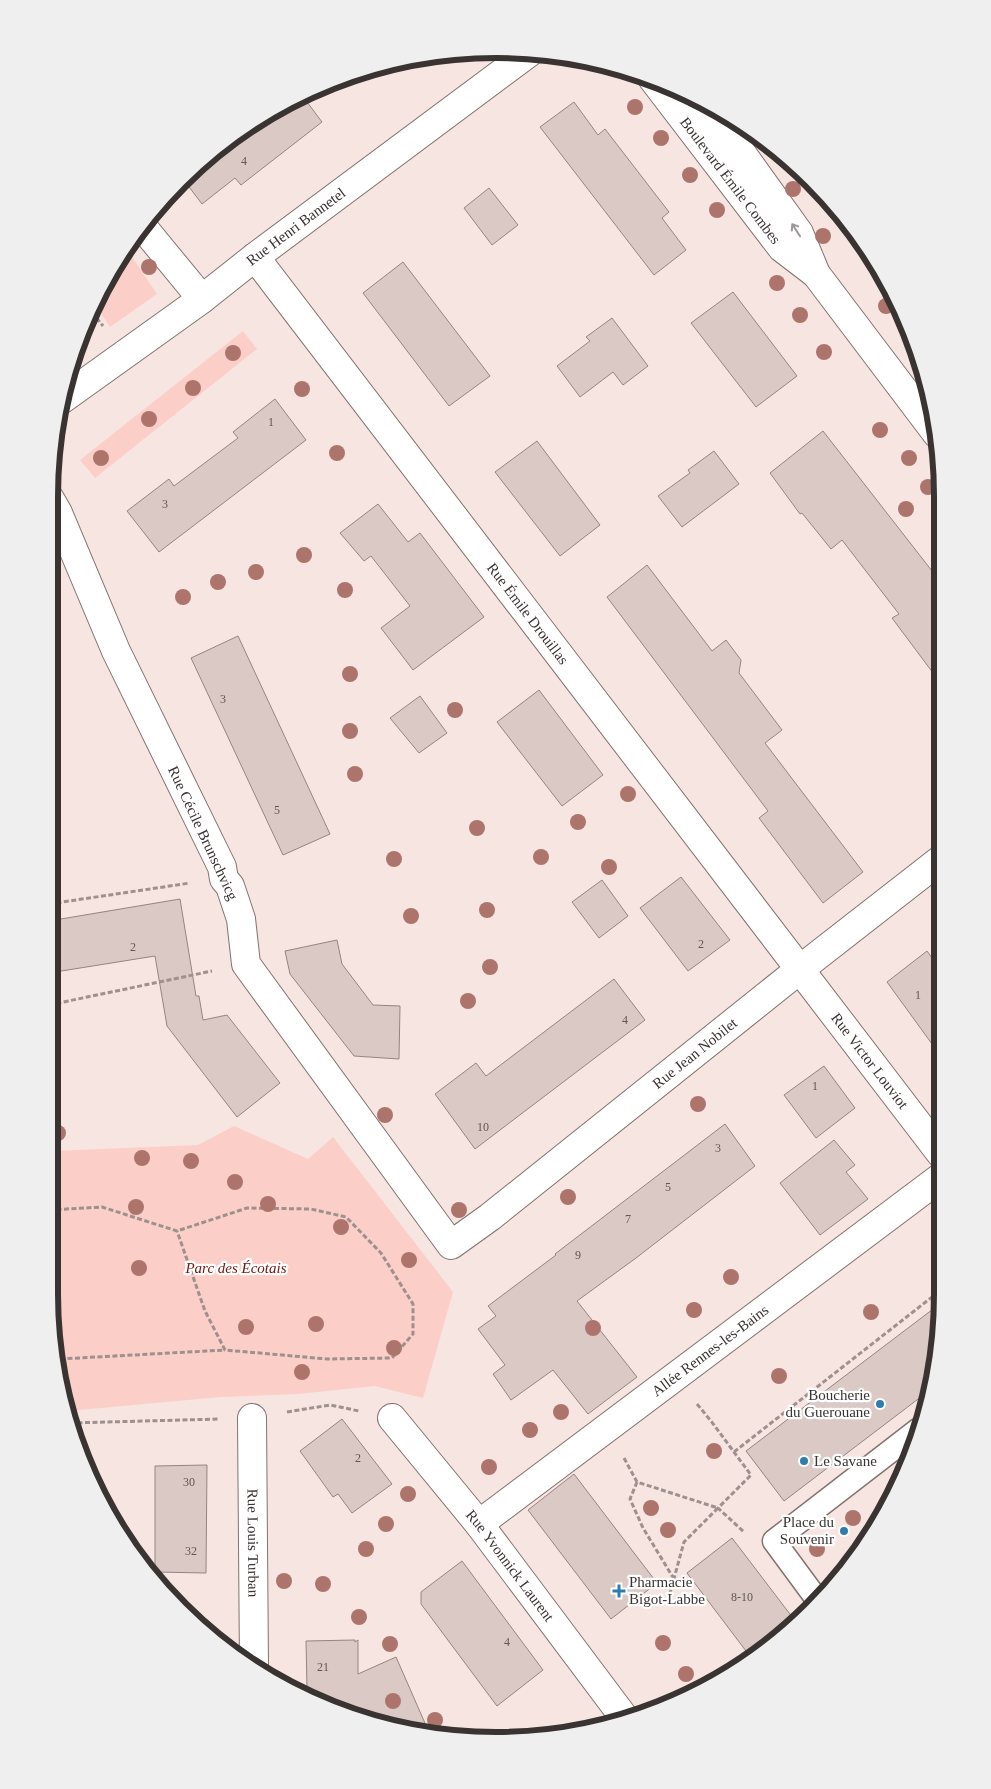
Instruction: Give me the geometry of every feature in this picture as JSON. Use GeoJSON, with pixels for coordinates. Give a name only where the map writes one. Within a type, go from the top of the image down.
{"type":"FeatureCollection","features":[{"type":"Feature","properties":{"kind":"street","name":"Rue Henri Bannetel"},"geometry":{"type":"LineString","coordinates":[[69,394],[202,300],[255,257],[522,58]]}},
{"type":"Feature","properties":{"kind":"street","name":"Boulevard Émile Combes"},"geometry":{"type":"LineString","coordinates":[[662,90],[782,248],[816,274]]}},
{"type":"Feature","properties":{"kind":"street","name":"Boulevard Émile Combes"},"geometry":{"type":"LineString","coordinates":[[716,117],[799,233],[816,274],[927,421]]}},
{"type":"Feature","properties":{"kind":"street"},"geometry":{"type":"LineString","coordinates":[[146,231],[202,300]]}},
{"type":"Feature","properties":{"kind":"street","name":"Rue Émile Drouillas"},"geometry":{"type":"LineString","coordinates":[[255,257],[799,970]]}},
{"type":"Feature","properties":{"kind":"street","name":"Rue Cécile Brunschvicg"},"geometry":{"type":"LineString","coordinates":[[58,513],[116,650],[222,868],[224,879],[230,886],[241,919],[246,964],[451,1245]]}},
{"type":"Feature","properties":{"kind":"street","name":"Rue Jean Nobilet"},"geometry":{"type":"LineString","coordinates":[[451,1245],[490,1217],[934,865]]}},
{"type":"Feature","properties":{"kind":"street","name":"Rue Victor Louviot"},"geometry":{"type":"LineString","coordinates":[[799,970],[934,1145]]}},
{"type":"Feature","properties":{"kind":"street","name":"Allée Rennes-les-Bains"},"geometry":{"type":"LineString","coordinates":[[479,1524],[934,1182]]}},
{"type":"Feature","properties":{"kind":"street","name":"Rue Louis Turban"},"geometry":{"type":"LineString","coordinates":[[252,1418],[254,1659]]}},
{"type":"Feature","properties":{"kind":"street","name":"Rue Yvonnick Laurent"},"geometry":{"type":"LineString","coordinates":[[392,1418],[479,1524],[621,1713]]}},
{"type":"Feature","properties":{"kind":"lane"},"geometry":{"type":"LineString","coordinates":[[813,1594],[774,1541],[909,1437]]}},
{"type":"Feature","properties":{"kind":"path"},"geometry":{"type":"LineString","coordinates":[[58,903],[224,879]]}},
{"type":"Feature","properties":{"kind":"path"},"geometry":{"type":"LineString","coordinates":[[58,1003],[246,964]]}},
{"type":"Feature","properties":{"kind":"path"},"geometry":{"type":"LineString","coordinates":[[58,1209],[102,1207],[177,1231],[247,1208],[311,1209],[346,1217],[381,1253],[413,1304],[413,1334],[392,1358],[327,1360],[225,1350],[62,1358]]}},
{"type":"Feature","properties":{"kind":"path"},"geometry":{"type":"LineString","coordinates":[[177,1231],[205,1311],[225,1350]]}},
{"type":"Feature","properties":{"kind":"path"},"geometry":{"type":"LineString","coordinates":[[734,1452],[934,1296]]}},
{"type":"Feature","properties":{"kind":"path"},"geometry":{"type":"LineString","coordinates":[[670,1593],[684,1542],[751,1475],[711,1421],[674,1377]]}},
{"type":"Feature","properties":{"kind":"path"},"geometry":{"type":"LineString","coordinates":[[77,1423],[252,1418],[330,1404],[392,1418]]}},
{"type":"Feature","properties":{"kind":"path"},"geometry":{"type":"LineString","coordinates":[[609,1427],[636,1482],[630,1499],[643,1528],[674,1579]]}},
{"type":"Feature","properties":{"kind":"path"},"geometry":{"type":"LineString","coordinates":[[636,1482],[718,1508]]}},
{"type":"Feature","properties":{"kind":"green space"},"geometry":{"type":"Polygon","coordinates":[[[130,254],[157,294],[110,327],[99,311],[116,276],[130,254]]]}},
{"type":"Feature","properties":{"kind":"green space"},"geometry":{"type":"Polygon","coordinates":[[[243,331],[257,349],[95,478],[80,460],[243,331]]]}},
{"type":"Feature","properties":{"kind":"green space","name":"Parc des Écotais"},"geometry":{"type":"Polygon","coordinates":[[[234,1126],[308,1159],[333,1137],[453,1292],[423,1398],[375,1386],[298,1394],[221,1397],[73,1411],[61,1351],[58,1322],[58,1151],[198,1145],[234,1126]]]}},
{"type":"Feature","properties":{"kind":"building"},"geometry":{"type":"Polygon","coordinates":[[[306,101],[322,122],[241,185],[235,178],[202,204],[187,185],[207,166],[252,131],[306,101]]]}},
{"type":"Feature","properties":{"kind":"building"},"geometry":{"type":"Polygon","coordinates":[[[574,102],[598,135],[605,129],[669,212],[662,218],[686,250],[654,275],[540,127],[574,102]]]}},
{"type":"Feature","properties":{"kind":"building"},"geometry":{"type":"Polygon","coordinates":[[[489,188],[518,225],[492,245],[464,208],[489,188]]]}},
{"type":"Feature","properties":{"kind":"building"},"geometry":{"type":"Polygon","coordinates":[[[403,262],[490,376],[449,406],[363,293],[403,262]]]}},
{"type":"Feature","properties":{"kind":"building"},"geometry":{"type":"Polygon","coordinates":[[[733,292],[797,376],[756,407],[691,323],[733,292]]]}},
{"type":"Feature","properties":{"kind":"building"},"geometry":{"type":"Polygon","coordinates":[[[612,318],[648,366],[623,385],[613,372],[580,397],[557,366],[590,341],[586,337],[612,318]]]}},
{"type":"Feature","properties":{"kind":"building"},"geometry":{"type":"Polygon","coordinates":[[[275,399],[306,440],[159,552],[127,511],[169,479],[174,486],[238,438],[233,432],[275,399]]]}},
{"type":"Feature","properties":{"kind":"building"},"geometry":{"type":"Polygon","coordinates":[[[823,431],[934,574],[934,674],[892,618],[899,614],[842,540],[831,549],[802,513],[800,514],[770,473],[823,431]]]}},
{"type":"Feature","properties":{"kind":"building"},"geometry":{"type":"Polygon","coordinates":[[[537,441],[600,525],[560,556],[495,472],[537,441]]]}},
{"type":"Feature","properties":{"kind":"building"},"geometry":{"type":"Polygon","coordinates":[[[714,451],[739,484],[682,527],[658,496],[690,473],[688,470],[714,451]]]}},
{"type":"Feature","properties":{"kind":"building"},"geometry":{"type":"Polygon","coordinates":[[[378,504],[408,542],[420,533],[484,617],[413,670],[381,628],[410,606],[371,556],[364,561],[340,533],[378,504]]]}},
{"type":"Feature","properties":{"kind":"building"},"geometry":{"type":"Polygon","coordinates":[[[647,565],[712,651],[726,640],[741,660],[739,673],[782,730],[765,743],[863,872],[823,903],[759,818],[768,811],[607,597],[647,565]]]}},
{"type":"Feature","properties":{"kind":"building"},"geometry":{"type":"Polygon","coordinates":[[[238,636],[330,834],[283,855],[191,658],[238,636]]]}},
{"type":"Feature","properties":{"kind":"building"},"geometry":{"type":"Polygon","coordinates":[[[539,690],[603,775],[562,806],[497,722],[539,690]]]}},
{"type":"Feature","properties":{"kind":"building"},"geometry":{"type":"Polygon","coordinates":[[[420,696],[447,733],[419,753],[390,718],[420,696]]]}},
{"type":"Feature","properties":{"kind":"building"},"geometry":{"type":"Polygon","coordinates":[[[681,877],[730,940],[688,971],[640,908],[681,877]]]}},
{"type":"Feature","properties":{"kind":"building"},"geometry":{"type":"Polygon","coordinates":[[[602,880],[628,916],[599,938],[572,902],[602,880]]]}},
{"type":"Feature","properties":{"kind":"building"},"geometry":{"type":"Polygon","coordinates":[[[180,899],[196,996],[199,996],[203,1020],[227,1015],[280,1083],[237,1117],[167,1026],[155,956],[58,972],[58,919],[180,899]]]}},
{"type":"Feature","properties":{"kind":"building"},"geometry":{"type":"Polygon","coordinates":[[[337,940],[342,964],[373,1005],[400,1006],[399,1059],[354,1056],[290,974],[285,951],[337,940]]]}},
{"type":"Feature","properties":{"kind":"building"},"geometry":{"type":"Polygon","coordinates":[[[927,951],[934,961],[934,1047],[887,982],[927,951]]]}},
{"type":"Feature","properties":{"kind":"building"},"geometry":{"type":"Polygon","coordinates":[[[614,979],[645,1020],[475,1149],[435,1094],[476,1063],[486,1076],[614,979]]]}},
{"type":"Feature","properties":{"kind":"building"},"geometry":{"type":"Polygon","coordinates":[[[824,1066],[855,1108],[816,1138],[784,1095],[824,1066]]]}},
{"type":"Feature","properties":{"kind":"building"},"geometry":{"type":"Polygon","coordinates":[[[725,1124],[755,1166],[577,1301],[637,1377],[588,1414],[553,1370],[511,1400],[493,1374],[505,1365],[478,1329],[496,1316],[488,1306],[725,1124]]]}},
{"type":"Feature","properties":{"kind":"building"},"geometry":{"type":"Polygon","coordinates":[[[834,1140],[855,1165],[846,1172],[868,1199],[820,1235],[780,1183],[834,1140]]]}},
{"type":"Feature","properties":{"kind":"building"},"geometry":{"type":"Polygon","coordinates":[[[933,1309],[930,1351],[921,1397],[784,1501],[746,1451],[933,1309]]]}},
{"type":"Feature","properties":{"kind":"building"},"geometry":{"type":"Polygon","coordinates":[[[342,1419],[392,1484],[352,1513],[338,1494],[333,1497],[300,1451],[342,1419]]]}},
{"type":"Feature","properties":{"kind":"building"},"geometry":{"type":"Polygon","coordinates":[[[207,1465],[206,1573],[158,1572],[155,1569],[155,1466],[207,1465]]]}},
{"type":"Feature","properties":{"kind":"building"},"geometry":{"type":"Polygon","coordinates":[[[574,1474],[657,1583],[611,1619],[528,1510],[574,1474]]]}},
{"type":"Feature","properties":{"kind":"building"},"geometry":{"type":"Polygon","coordinates":[[[732,1538],[791,1616],[747,1652],[687,1573],[732,1538]]]}},
{"type":"Feature","properties":{"kind":"building"},"geometry":{"type":"Polygon","coordinates":[[[462,1561],[543,1670],[497,1706],[421,1604],[421,1592],[462,1561]]]}},
{"type":"Feature","properties":{"kind":"building"},"geometry":{"type":"Polygon","coordinates":[[[355,1640],[355,1642],[358,1640],[358,1674],[396,1657],[426,1726],[382,1717],[328,1698],[307,1688],[306,1641],[355,1640]]]}},
{"type":"Feature","properties":{"kind":"place","name":"Boucherie du Guerouane"},"geometry":{"type":"Point","coordinates":[880,1404]}},
{"type":"Feature","properties":{"kind":"place","name":"Le Savane"},"geometry":{"type":"Point","coordinates":[804,1461]}},
{"type":"Feature","properties":{"kind":"place","name":"Place du Souvenir"},"geometry":{"type":"Point","coordinates":[844,1531]}},
{"type":"Feature","properties":{"kind":"place","name":"Pharmacie Bigot-Labbe"},"geometry":{"type":"Point","coordinates":[619,1591]}}]}
